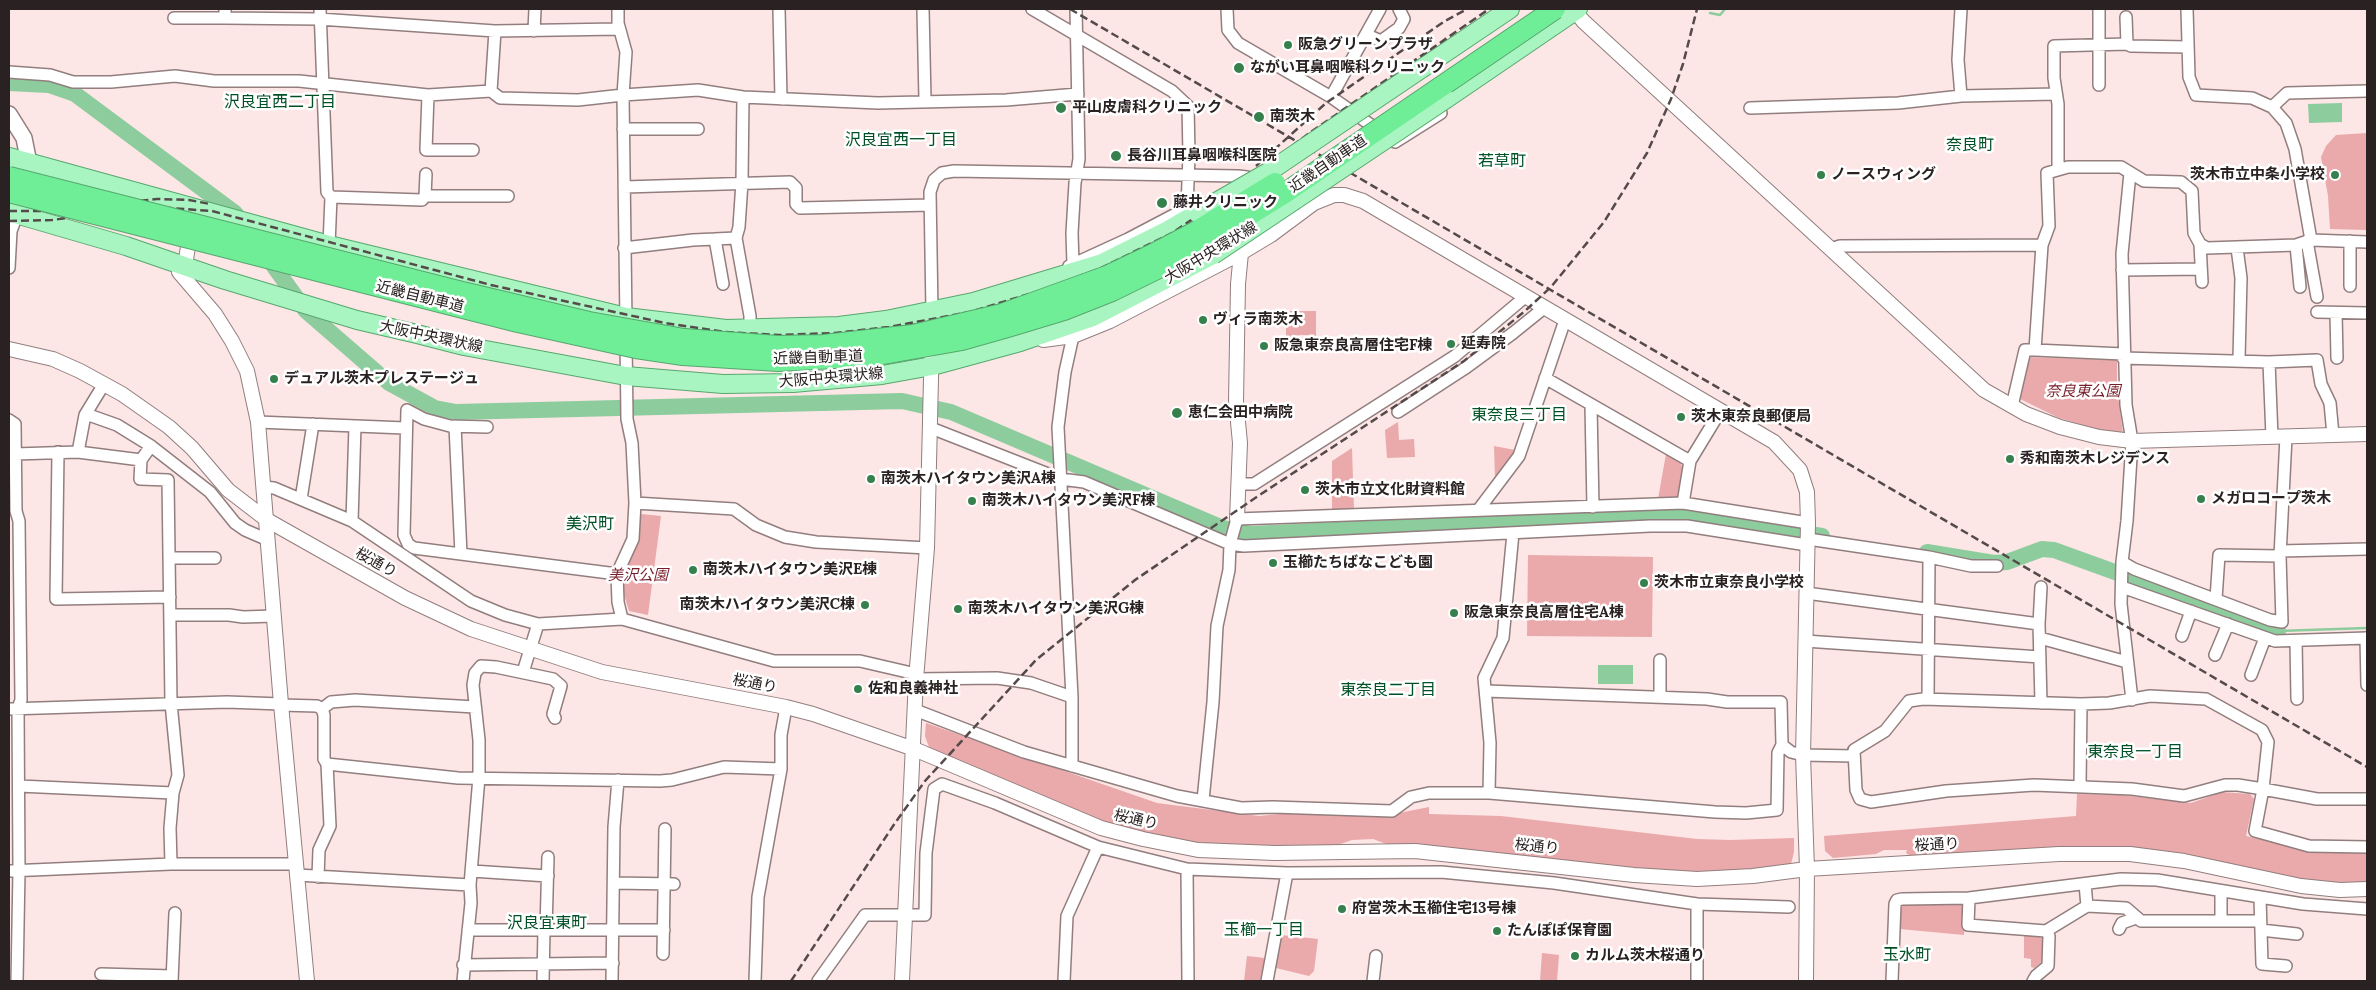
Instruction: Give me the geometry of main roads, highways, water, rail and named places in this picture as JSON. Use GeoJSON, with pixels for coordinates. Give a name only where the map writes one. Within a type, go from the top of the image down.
{"type":"FeatureCollection","features":[{"type":"Feature","properties":{"kind":"highway","name":"近畿自動車道"},"geometry":{"type":"LineString","coordinates":[[9,176],[522,308],[635,332],[731,344],[778,346],[870,341],[922,333],[1002,314],[1107,276],[1151,255],[1195,232],[1277,182],[1531,9]]}},
{"type":"Feature","properties":{"kind":"highway","name":"近畿自動車道"},"geometry":{"type":"LineString","coordinates":[[9,192],[518,322],[636,348],[683,355],[778,361],[872,356],[962,340],[1018,324],[1104,294],[1167,264],[1201,246],[1285,194],[1555,9]]}},
{"type":"Feature","properties":{"kind":"main road"},"geometry":{"type":"LineString","coordinates":[[9,157],[329,245],[626,317],[677,324],[750,329],[839,326],[886,320],[932,311],[1014,290],[1102,263],[1168,230],[1270,171],[1510,9]]}},
{"type":"Feature","properties":{"kind":"main road","name":"大阪中央環状線"},"geometry":{"type":"LineString","coordinates":[[13,213],[67,228],[185,265],[225,280],[357,320],[464,346],[626,376],[723,384],[793,383],[882,375],[932,366],[1020,342],[1093,317],[1213,255],[1576,10]]}},
{"type":"Feature","properties":{"kind":"main road"},"geometry":{"type":"LineString","coordinates":[[9,114],[24,138],[29,163],[13,213]]}},
{"type":"Feature","properties":{"kind":"waterway"},"geometry":{"type":"LineString","coordinates":[[1710,13],[1720,15],[1725,9]]}},
{"type":"Feature","properties":{"kind":"waterway"},"geometry":{"type":"LineString","coordinates":[[9,83],[49,85],[75,94],[235,213],[243,224]]}},
{"type":"Feature","properties":{"kind":"waterway"},"geometry":{"type":"LineString","coordinates":[[265,254],[306,311],[389,383],[435,408],[456,412],[902,401],[951,412],[1223,528],[1250,534],[1684,514],[1822,536]]}},
{"type":"Feature","properties":{"kind":"waterway"},"geometry":{"type":"LineString","coordinates":[[1927,552],[1994,563],[2007,562],[2042,549],[2054,550],[2278,631]]}},
{"type":"Feature","properties":{"kind":"waterway"},"geometry":{"type":"LineString","coordinates":[[2278,631],[2367,628]]}},
{"type":"Feature","properties":{"kind":"railway"},"geometry":{"type":"LineString","coordinates":[[1070,9],[2367,767]]}},
{"type":"Feature","properties":{"kind":"railway"},"geometry":{"type":"LineString","coordinates":[[1256,166],[1326,103],[1445,21],[1467,9]]}},
{"type":"Feature","properties":{"kind":"railway"},"geometry":{"type":"LineString","coordinates":[[9,221],[52,220],[130,210],[169,208],[212,211],[491,285],[665,323],[725,332],[779,335],[835,333],[889,327],[970,312],[1049,288],[1101,268],[1172,233],[1221,200],[1308,134],[1489,9]]}},
{"type":"Feature","properties":{"kind":"railway"},"geometry":{"type":"LineString","coordinates":[[791,981],[895,823],[925,781],[1036,660],[1135,580],[1258,496],[1464,361],[1551,287],[1604,222],[1647,153],[1671,99],[1683,64],[1697,9]]}},
{"type":"Feature","properties":{"kind":"railway"},"geometry":{"type":"LineString","coordinates":[[9,211],[49,211],[157,199],[189,200],[210,204]]}},
{"type":"Feature","properties":{"kind":"place","name":"阪急グリーンプラザ"},"geometry":{"type":"Point","coordinates":[1288,45]}},
{"type":"Feature","properties":{"kind":"place","name":"ながい耳鼻咽喉科クリニック"},"geometry":{"type":"Point","coordinates":[1239,68]}},
{"type":"Feature","properties":{"kind":"place","name":"平山皮膚科クリニック"},"geometry":{"type":"Point","coordinates":[1061,108]}},
{"type":"Feature","properties":{"kind":"place","name":"南茨木"},"geometry":{"type":"Point","coordinates":[1259,117]}},
{"type":"Feature","properties":{"kind":"place","name":"長谷川耳鼻咽喉科医院"},"geometry":{"type":"Point","coordinates":[1116,156]}},
{"type":"Feature","properties":{"kind":"place","name":"ノースウィング"},"geometry":{"type":"Point","coordinates":[1821,175]}},
{"type":"Feature","properties":{"kind":"place","name":"茨木市立中条小学校"},"geometry":{"type":"Point","coordinates":[2335,175]}},
{"type":"Feature","properties":{"kind":"place","name":"藤井クリニック"},"geometry":{"type":"Point","coordinates":[1162,203]}},
{"type":"Feature","properties":{"kind":"place","name":"ヴィラ南茨木"},"geometry":{"type":"Point","coordinates":[1203,320]}},
{"type":"Feature","properties":{"kind":"place","name":"延寿院"},"geometry":{"type":"Point","coordinates":[1451,344]}},
{"type":"Feature","properties":{"kind":"place","name":"阪急東奈良高層住宅F棟"},"geometry":{"type":"Point","coordinates":[1264,346]}},
{"type":"Feature","properties":{"kind":"place","name":"デュアル茨木プレステージュ"},"geometry":{"type":"Point","coordinates":[274,379]}},
{"type":"Feature","properties":{"kind":"place","name":"恵仁会田中病院"},"geometry":{"type":"Point","coordinates":[1177,413]}},
{"type":"Feature","properties":{"kind":"place","name":"茨木東奈良郵便局"},"geometry":{"type":"Point","coordinates":[1681,417]}},
{"type":"Feature","properties":{"kind":"place","name":"秀和南茨木レジデンス"},"geometry":{"type":"Point","coordinates":[2010,459]}},
{"type":"Feature","properties":{"kind":"place","name":"南茨木ハイタウン美沢A棟"},"geometry":{"type":"Point","coordinates":[871,479]}},
{"type":"Feature","properties":{"kind":"place","name":"茨木市立文化財資料館"},"geometry":{"type":"Point","coordinates":[1305,490]}},
{"type":"Feature","properties":{"kind":"place","name":"メガロコープ茨木"},"geometry":{"type":"Point","coordinates":[2201,499]}},
{"type":"Feature","properties":{"kind":"place","name":"南茨木ハイタウン美沢F棟"},"geometry":{"type":"Point","coordinates":[972,501]}},
{"type":"Feature","properties":{"kind":"place","name":"玉櫛たちばなこども園"},"geometry":{"type":"Point","coordinates":[1273,563]}},
{"type":"Feature","properties":{"kind":"place","name":"南茨木ハイタウン美沢E棟"},"geometry":{"type":"Point","coordinates":[693,570]}},
{"type":"Feature","properties":{"kind":"place","name":"茨木市立東奈良小学校"},"geometry":{"type":"Point","coordinates":[1644,583]}},
{"type":"Feature","properties":{"kind":"place","name":"南茨木ハイタウン美沢C棟"},"geometry":{"type":"Point","coordinates":[865,605]}},
{"type":"Feature","properties":{"kind":"place","name":"南茨木ハイタウン美沢G棟"},"geometry":{"type":"Point","coordinates":[958,609]}},
{"type":"Feature","properties":{"kind":"place","name":"阪急東奈良高層住宅A棟"},"geometry":{"type":"Point","coordinates":[1454,613]}},
{"type":"Feature","properties":{"kind":"place","name":"佐和良義神社"},"geometry":{"type":"Point","coordinates":[858,689]}},
{"type":"Feature","properties":{"kind":"place","name":"府営茨木玉櫛住宅13号棟"},"geometry":{"type":"Point","coordinates":[1342,909]}},
{"type":"Feature","properties":{"kind":"place","name":"たんぽぽ保育園"},"geometry":{"type":"Point","coordinates":[1497,931]}},
{"type":"Feature","properties":{"kind":"place","name":"カルム茨木桜通り"},"geometry":{"type":"Point","coordinates":[1575,956]}},
{"type":"Feature","properties":{"kind":"district","name":"沢良宜西二丁目"},"geometry":{"type":"Point","coordinates":[280,102]}},
{"type":"Feature","properties":{"kind":"district","name":"沢良宜西一丁目"},"geometry":{"type":"Point","coordinates":[901,140]}},
{"type":"Feature","properties":{"kind":"district","name":"奈良町"},"geometry":{"type":"Point","coordinates":[1970,145]}},
{"type":"Feature","properties":{"kind":"district","name":"若草町"},"geometry":{"type":"Point","coordinates":[1502,161]}},
{"type":"Feature","properties":{"kind":"district","name":"東奈良三丁目"},"geometry":{"type":"Point","coordinates":[1519,415]}},
{"type":"Feature","properties":{"kind":"district","name":"美沢町"},"geometry":{"type":"Point","coordinates":[590,524]}},
{"type":"Feature","properties":{"kind":"district","name":"東奈良二丁目"},"geometry":{"type":"Point","coordinates":[1388,690]}},
{"type":"Feature","properties":{"kind":"district","name":"東奈良一丁目"},"geometry":{"type":"Point","coordinates":[2135,752]}},
{"type":"Feature","properties":{"kind":"district","name":"沢良宜東町"},"geometry":{"type":"Point","coordinates":[547,923]}},
{"type":"Feature","properties":{"kind":"district","name":"玉櫛一丁目"},"geometry":{"type":"Point","coordinates":[1264,930]}},
{"type":"Feature","properties":{"kind":"district","name":"玉水町"},"geometry":{"type":"Point","coordinates":[1907,955]}},
{"type":"Feature","properties":{"kind":"park label","name":"奈良東公園"},"geometry":{"type":"Point","coordinates":[2083,392]}},
{"type":"Feature","properties":{"kind":"park label","name":"美沢公園"},"geometry":{"type":"Point","coordinates":[638,576]}}]}
